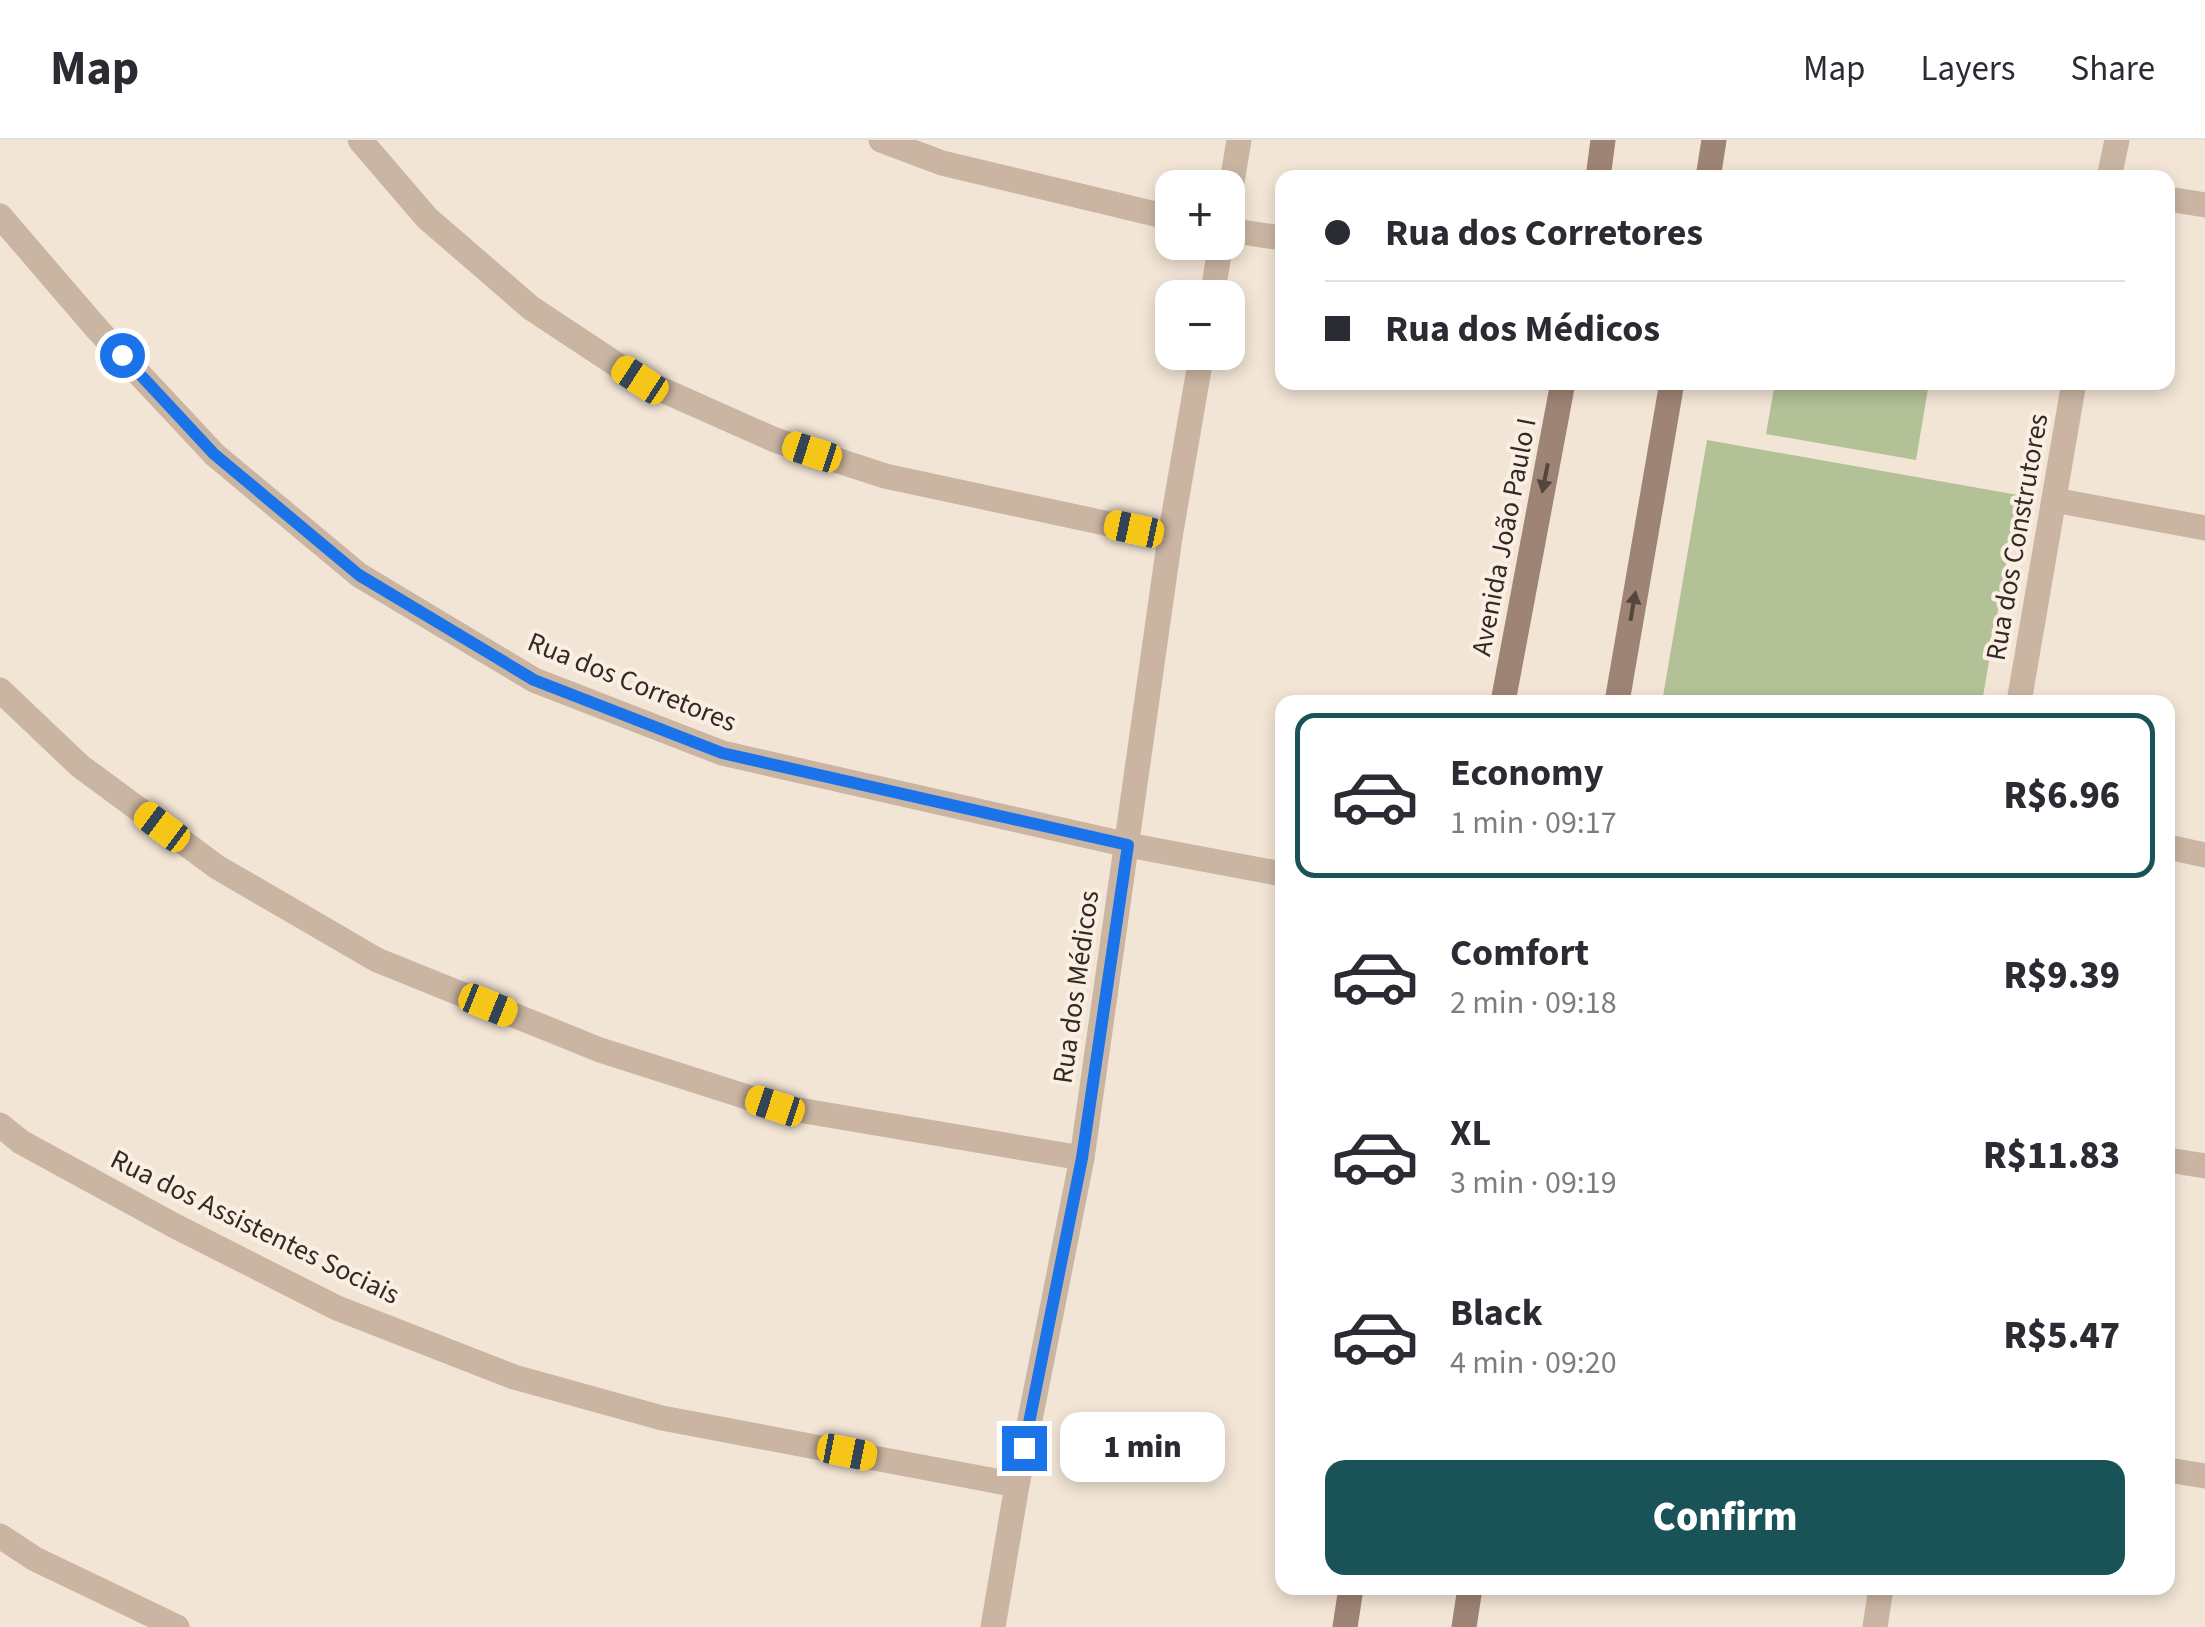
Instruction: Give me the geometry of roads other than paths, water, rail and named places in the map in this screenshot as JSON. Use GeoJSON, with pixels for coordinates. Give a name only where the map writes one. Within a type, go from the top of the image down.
{"type":"FeatureCollection","features":[{"type":"Feature","properties":{"kind":"main road"},"geometry":{"type":"LineString","coordinates":[[1599,170],[1603,140]]}},
{"type":"Feature","properties":{"kind":"main road"},"geometry":{"type":"LineString","coordinates":[[1709,170],[1714,140]]}},
{"type":"Feature","properties":{"kind":"main road","name":"Avenida João Paulo I"},"geometry":{"type":"LineString","coordinates":[[1504,695],[1562,390]]}},
{"type":"Feature","properties":{"kind":"main road"},"geometry":{"type":"LineString","coordinates":[[1618,695],[1671,390]]}},
{"type":"Feature","properties":{"kind":"main road"},"geometry":{"type":"LineString","coordinates":[[1345,1627],[1351,1595]]}},
{"type":"Feature","properties":{"kind":"main road"},"geometry":{"type":"LineString","coordinates":[[1464,1627],[1469,1595]]}},
{"type":"Feature","properties":{"kind":"street"},"geometry":{"type":"LineString","coordinates":[[360,140],[427,218],[531,308],[640,380],[775,440],[886,476],[1170,537]]}},
{"type":"Feature","properties":{"kind":"street"},"geometry":{"type":"LineString","coordinates":[[881,140],[942,163],[1155,214]]}},
{"type":"Feature","properties":{"kind":"street"},"geometry":{"type":"LineString","coordinates":[[1234,170],[1239,140]]}},
{"type":"Feature","properties":{"kind":"street"},"geometry":{"type":"LineString","coordinates":[[2111,170],[2117,140]]}},
{"type":"Feature","properties":{"kind":"street"},"geometry":{"type":"LineString","coordinates":[[2175,200],[2205,206]]}},
{"type":"Feature","properties":{"kind":"street","name":"Rua dos Corretores"},"geometry":{"type":"LineString","coordinates":[[0,216],[98,330],[214,454],[359,575],[534,680],[722,753],[1128,845],[1275,873]]}},
{"type":"Feature","properties":{"kind":"street"},"geometry":{"type":"LineString","coordinates":[[1245,233],[1275,237]]}},
{"type":"Feature","properties":{"kind":"street","name":"Rua dos Médicos"},"geometry":{"type":"LineString","coordinates":[[993,1627],[1082,1158],[1170,537],[1199,370]]}},
{"type":"Feature","properties":{"kind":"street","name":"Rua dos Construtores"},"geometry":{"type":"LineString","coordinates":[[2020,695],[2073,390]]}},
{"type":"Feature","properties":{"kind":"street"},"geometry":{"type":"LineString","coordinates":[[2054,500],[2205,528]]}},
{"type":"Feature","properties":{"kind":"street"},"geometry":{"type":"LineString","coordinates":[[0,690],[80,766],[216,867],[377,960],[600,1050],[775,1106],[1082,1158]]}},
{"type":"Feature","properties":{"kind":"street"},"geometry":{"type":"LineString","coordinates":[[2175,849],[2205,855]]}},
{"type":"Feature","properties":{"kind":"street","name":"Rua dos Assistentes Sociais"},"geometry":{"type":"LineString","coordinates":[[0,1126],[21,1142],[175,1226],[337,1308],[514,1377],[662,1418],[1017,1485]]}},
{"type":"Feature","properties":{"kind":"street"},"geometry":{"type":"LineString","coordinates":[[2175,1161],[2205,1166]]}},
{"type":"Feature","properties":{"kind":"street"},"geometry":{"type":"LineString","coordinates":[[2175,1471],[2205,1476]]}},
{"type":"Feature","properties":{"kind":"street"},"geometry":{"type":"LineString","coordinates":[[0,1536],[35,1558],[177,1627]]}},
{"type":"Feature","properties":{"kind":"street"},"geometry":{"type":"LineString","coordinates":[[1875,1627],[1880,1595]]}}]}
